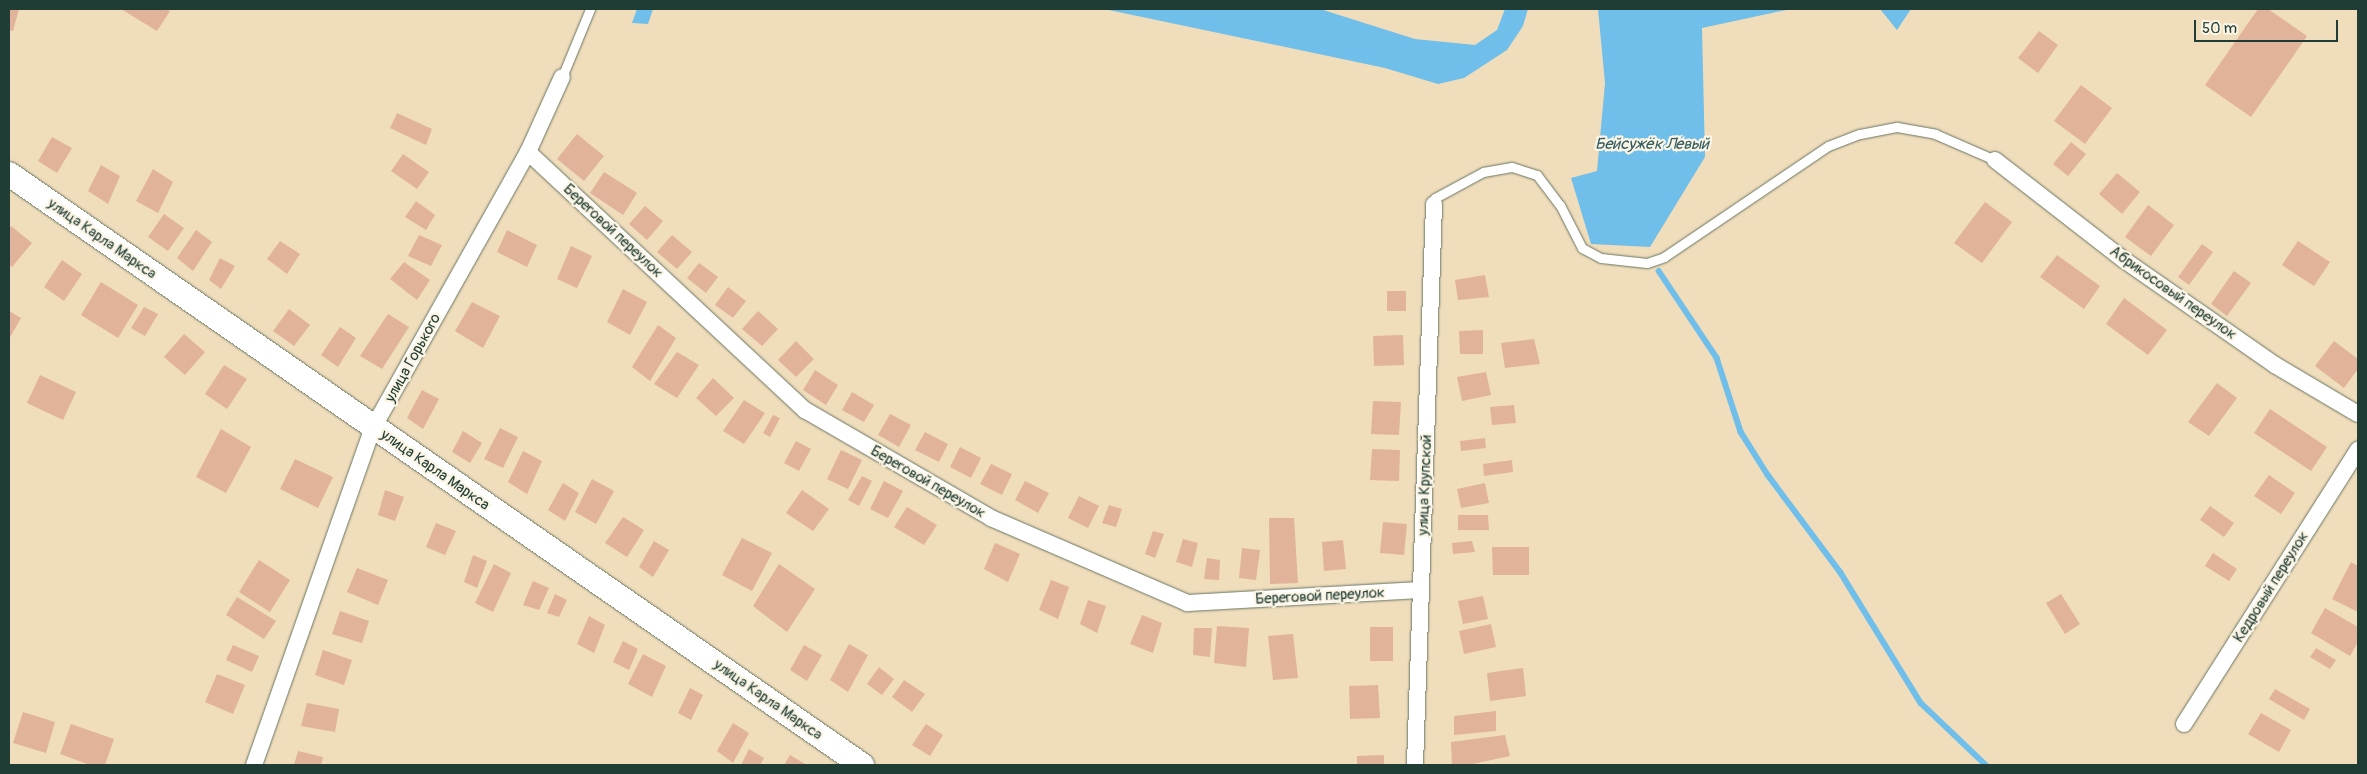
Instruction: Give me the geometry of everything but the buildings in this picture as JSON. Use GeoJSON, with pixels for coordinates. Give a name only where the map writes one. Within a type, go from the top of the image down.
{"type":"FeatureCollection","features":[{"type":"Feature","properties":{"kind":"main road","name":"улица Карла Маркса"},"geometry":{"type":"LineString","coordinates":[[9,174],[862,765]]}},
{"type":"Feature","properties":{"kind":"street","name":"улица Горького"},"geometry":{"type":"LineString","coordinates":[[254,765],[373,428],[528,152],[562,77]]}},
{"type":"Feature","properties":{"kind":"street","name":"Береговой переулок"},"geometry":{"type":"LineString","coordinates":[[528,152],[805,410],[991,518],[1187,603],[1421,590]]}},
{"type":"Feature","properties":{"kind":"street","name":"Абрикосовый переулок"},"geometry":{"type":"LineString","coordinates":[[1995,160],[2124,260],[2259,354],[2358,414]]}},
{"type":"Feature","properties":{"kind":"street","name":"улица Крупской"},"geometry":{"type":"LineString","coordinates":[[1415,765],[1434,204]]}},
{"type":"Feature","properties":{"kind":"street","name":"Кедровый переулок"},"geometry":{"type":"LineString","coordinates":[[2184,724],[2358,450]]}},
{"type":"Feature","properties":{"kind":"lane"},"geometry":{"type":"LineString","coordinates":[[562,77],[590,9]]}},
{"type":"Feature","properties":{"kind":"lane"},"geometry":{"type":"LineString","coordinates":[[1434,204],[1435,198],[1484,172],[1512,167],[1537,175],[1560,205],[1582,248],[1601,258],[1647,263],[1664,257],[1828,146],[1860,134],[1897,128],[1934,134],[1995,160]]}},
{"type":"Feature","properties":{"kind":"water"},"geometry":{"type":"Polygon","coordinates":[[[637,9],[653,9],[648,24],[632,23],[637,9]]]}},
{"type":"Feature","properties":{"kind":"water"},"geometry":{"type":"Polygon","coordinates":[[[1104,9],[1320,9],[1415,39],[1475,45],[1497,30],[1505,9],[1528,9],[1523,26],[1507,50],[1464,78],[1438,84],[1385,68],[1104,9]]]}},
{"type":"Feature","properties":{"kind":"water","name":"Бейсужёк Левый"},"geometry":{"type":"Polygon","coordinates":[[[1598,9],[1791,9],[1702,28],[1705,157],[1650,247],[1591,244],[1571,178],[1597,171],[1605,83],[1598,9]]]}},
{"type":"Feature","properties":{"kind":"water"},"geometry":{"type":"Polygon","coordinates":[[[1880,9],[1911,9],[1897,30],[1880,9]]]}},
{"type":"Feature","properties":{"kind":"waterway"},"geometry":{"type":"LineString","coordinates":[[1659,271],[1717,358],[1741,432],[1768,475],[1841,573],[1921,703],[1986,765]]}}]}
